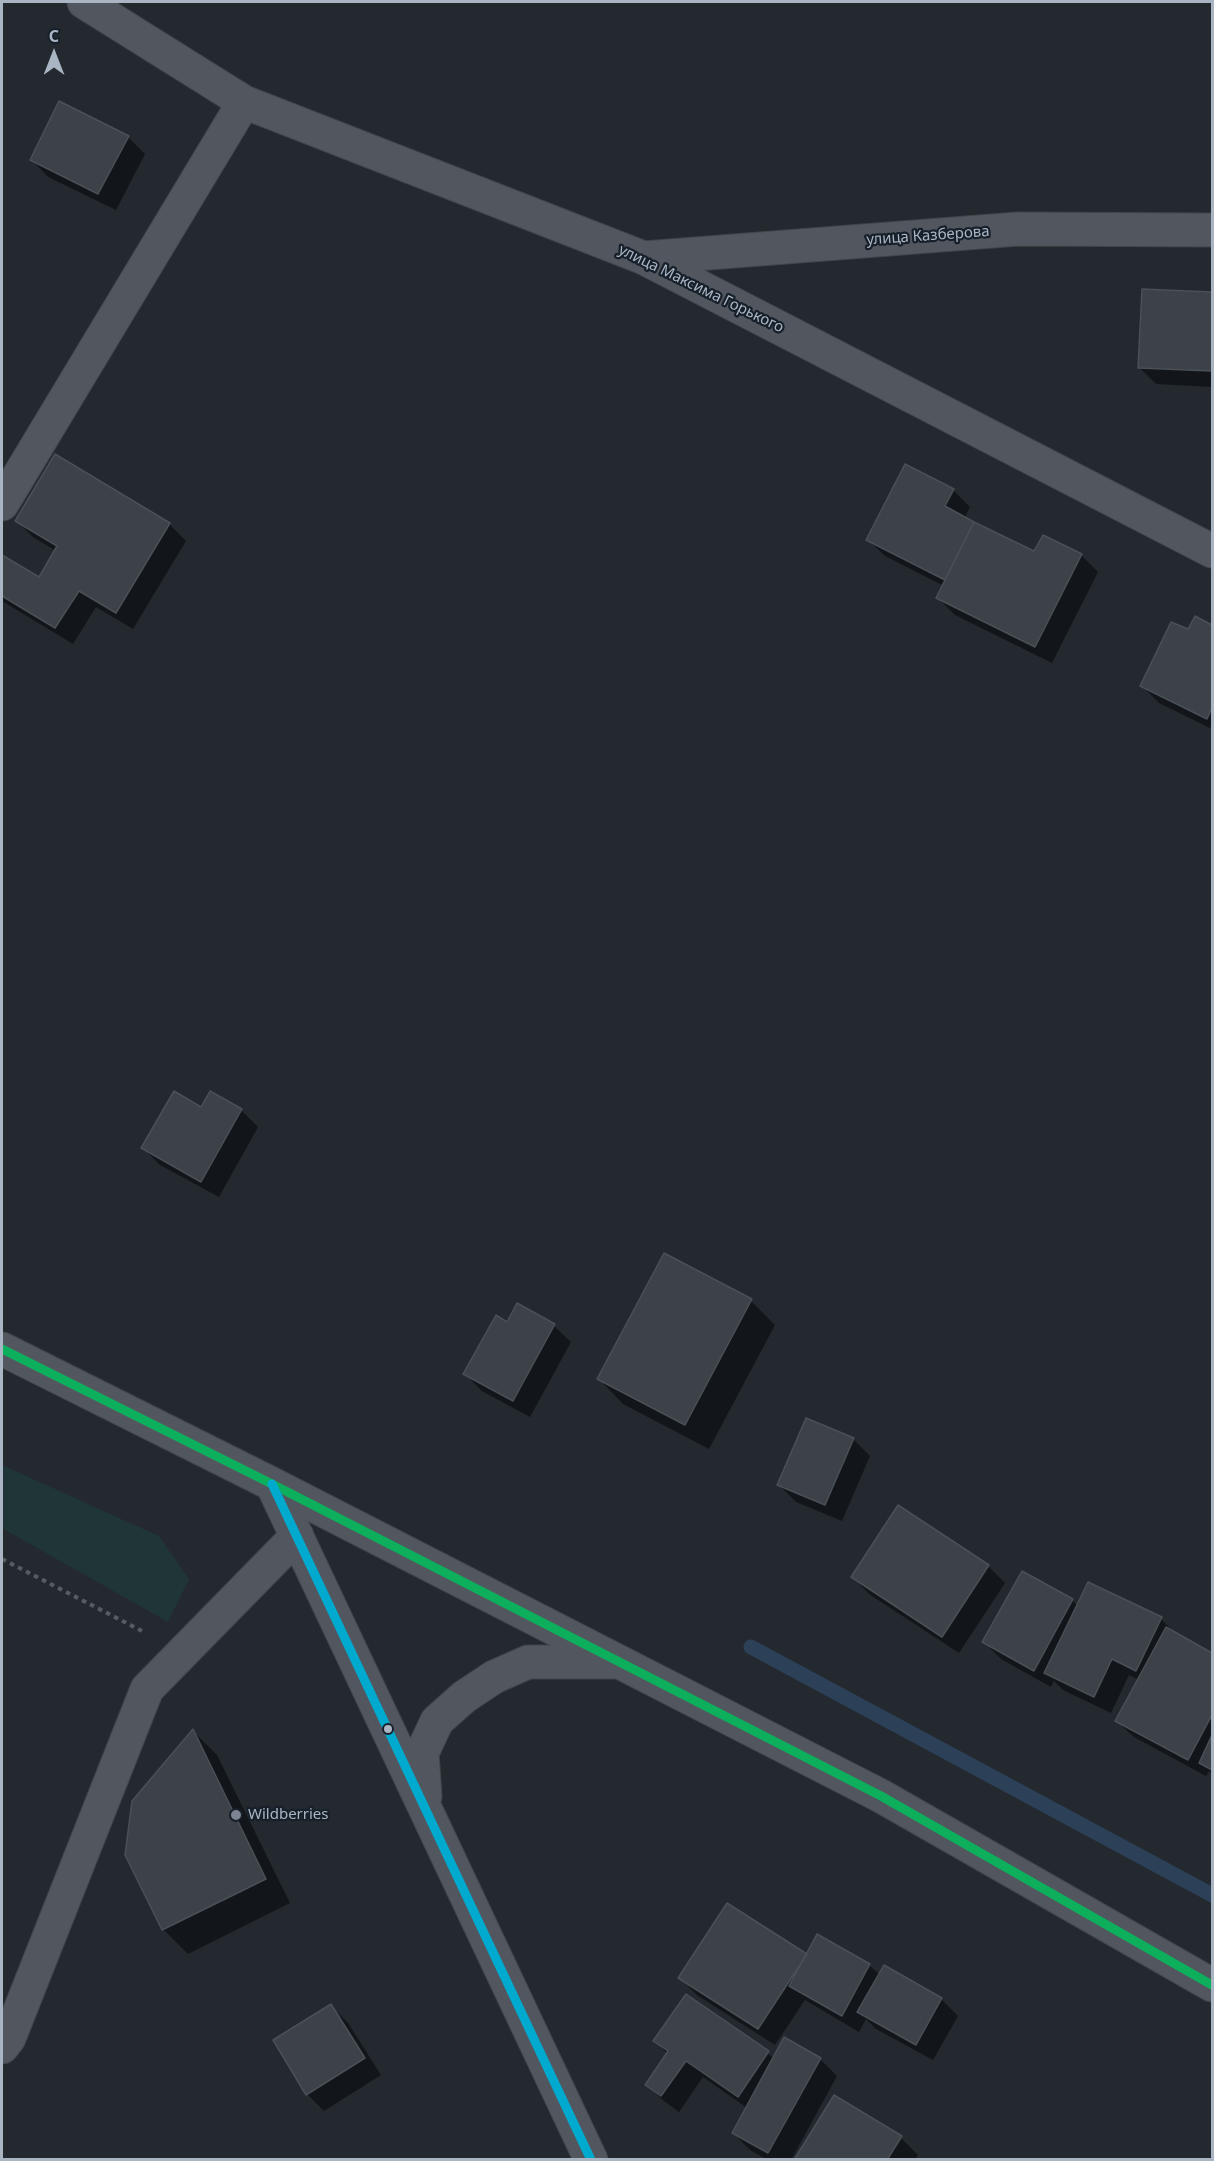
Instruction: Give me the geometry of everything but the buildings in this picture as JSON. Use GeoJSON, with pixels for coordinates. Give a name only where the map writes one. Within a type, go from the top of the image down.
{"type":"FeatureCollection","features":[{"type":"Feature","properties":{"kind":"street","name":"улица Максима Горького"},"geometry":{"type":"LineString","coordinates":[[84,2],[244,102],[644,258],[1212,551]]}},
{"type":"Feature","properties":{"kind":"street"},"geometry":{"type":"LineString","coordinates":[[2,504],[244,102]]}},
{"type":"Feature","properties":{"kind":"street","name":"улица Казберова"},"geometry":{"type":"LineString","coordinates":[[644,258],[1018,229],[1212,230]]}},
{"type":"Feature","properties":{"kind":"street"},"geometry":{"type":"LineString","coordinates":[[2,1349],[272,1484],[881,1796],[1212,1985]]}},
{"type":"Feature","properties":{"kind":"street"},"geometry":{"type":"LineString","coordinates":[[272,1484],[591,2160]]}},
{"type":"Feature","properties":{"kind":"street"},"geometry":{"type":"LineString","coordinates":[[2,2047],[9,2038],[147,1689],[297,1536]]}},
{"type":"Feature","properties":{"kind":"street"},"geometry":{"type":"LineString","coordinates":[[426,1809],[423,1753],[437,1721],[464,1697],[494,1677],[528,1662],[620,1662]]}},
{"type":"Feature","properties":{"kind":"path"},"geometry":{"type":"LineString","coordinates":[[2,1559],[182,1653]]}},
{"type":"Feature","properties":{"kind":"green space"},"geometry":{"type":"Polygon","coordinates":[[[2,1465],[159,1536],[189,1579],[168,1622],[2,1528],[2,1465]]]}},
{"type":"Feature","properties":{"kind":"waterway"},"geometry":{"type":"LineString","coordinates":[[751,1647],[1212,1895]]}},
{"type":"Feature","properties":{"kind":"transit line"},"geometry":{"type":"LineString","coordinates":[[2,1349],[272,1484],[881,1796],[1212,1985]]}},
{"type":"Feature","properties":{"kind":"transit line"},"geometry":{"type":"LineString","coordinates":[[272,1484],[591,2160]]}},
{"type":"Feature","properties":{"kind":"place","name":"Wildberries"},"geometry":{"type":"Point","coordinates":[236,1815]}}]}
